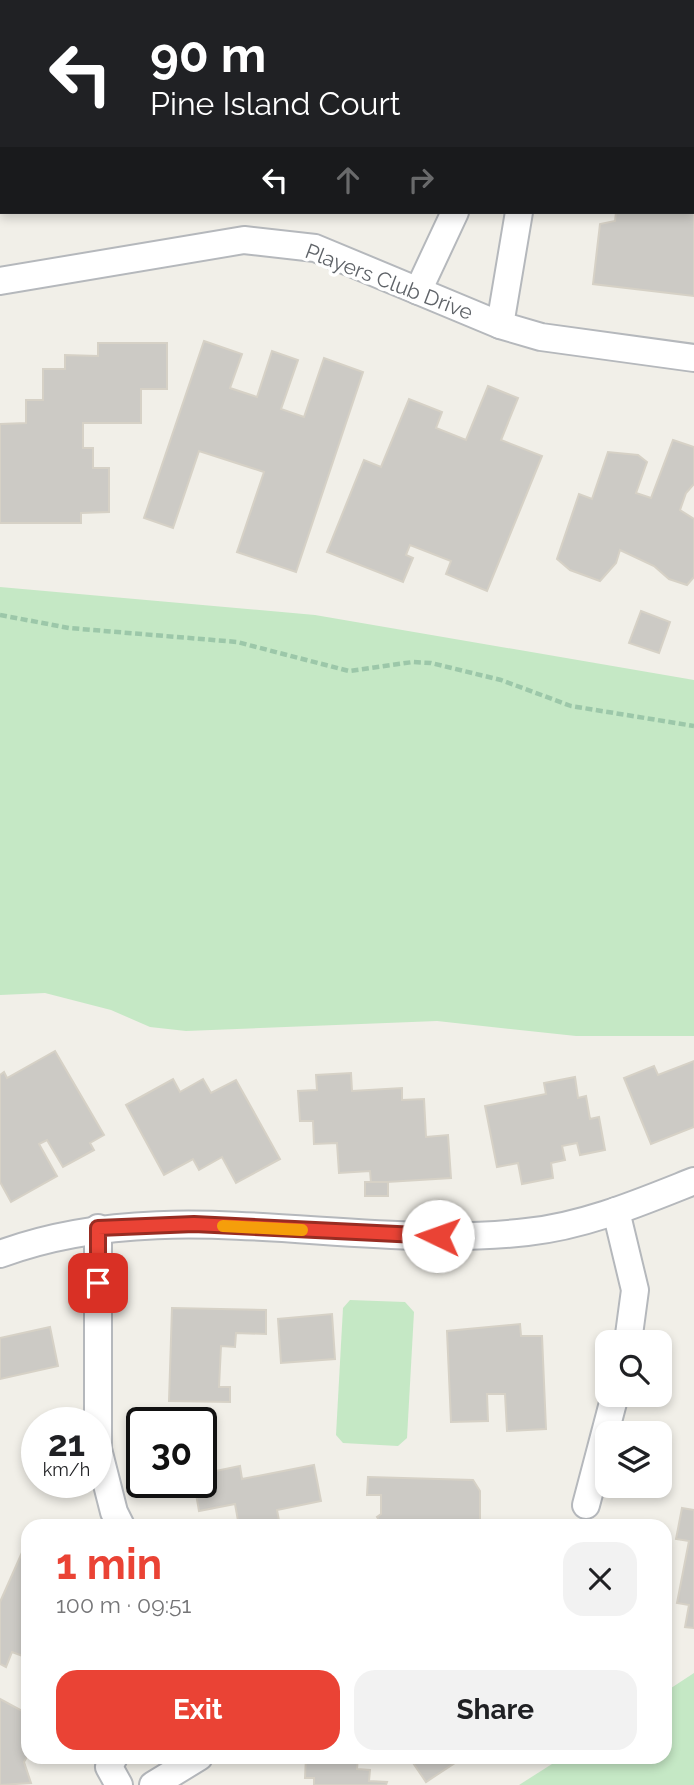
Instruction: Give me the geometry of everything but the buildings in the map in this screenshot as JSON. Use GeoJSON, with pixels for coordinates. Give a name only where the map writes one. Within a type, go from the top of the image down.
{"type":"FeatureCollection","features":[{"type":"Feature","properties":{"kind":"street"},"geometry":{"type":"LineString","coordinates":[[418,290],[454,214]]}},
{"type":"Feature","properties":{"kind":"street"},"geometry":{"type":"LineString","coordinates":[[500,325],[519,214]]}},
{"type":"Feature","properties":{"kind":"street","name":"Players Club Drive"},"geometry":{"type":"LineString","coordinates":[[0,281],[244,240],[314,248],[500,325],[541,337],[694,358]]}},
{"type":"Feature","properties":{"kind":"street"},"geometry":{"type":"LineString","coordinates":[[0,1254],[28,1244],[98,1228],[194,1224],[438,1236],[528,1232],[616,1211],[694,1181]]}},
{"type":"Feature","properties":{"kind":"street"},"geometry":{"type":"LineString","coordinates":[[616,1211],[635,1290],[630,1330]]}},
{"type":"Feature","properties":{"kind":"street"},"geometry":{"type":"LineString","coordinates":[[98,1228],[98,1449],[118,1519]]}},
{"type":"Feature","properties":{"kind":"street"},"geometry":{"type":"LineString","coordinates":[[586,1505],[612,1407]]}},
{"type":"Feature","properties":{"kind":"street"},"geometry":{"type":"LineString","coordinates":[[110,1764],[109,1767],[119,1785]]}},
{"type":"Feature","properties":{"kind":"street"},"geometry":{"type":"LineString","coordinates":[[153,1785],[188,1764]]}},
{"type":"Feature","properties":{"kind":"path"},"geometry":{"type":"LineString","coordinates":[[0,615],[69,628],[237,642],[349,671],[392,664],[431,663],[501,680],[571,706],[694,726]]}},
{"type":"Feature","properties":{"kind":"green space"},"geometry":{"type":"Polygon","coordinates":[[[0,587],[315,615],[694,680],[694,1036],[576,1036],[437,1021],[186,1031],[150,1027],[111,1010],[45,993],[0,995],[0,587]]]}},
{"type":"Feature","properties":{"kind":"green space"},"geometry":{"type":"Polygon","coordinates":[[[350,1300],[405,1302],[414,1312],[407,1438],[398,1446],[343,1443],[336,1435],[343,1308],[350,1300]]]}},
{"type":"Feature","properties":{"kind":"green space"},"geometry":{"type":"Polygon","coordinates":[[[694,1673],[694,1785],[519,1785],[552,1764],[672,1764],[672,1687],[694,1673]]]}},
{"type":"Feature","properties":{"kind":"slow traffic"},"geometry":{"type":"LineString","coordinates":[[223,1226],[302,1230]]}},
{"type":"Feature","properties":{"kind":"route"},"geometry":{"type":"LineString","coordinates":[[98,1283],[98,1228],[194,1224],[438,1236]]}}]}
